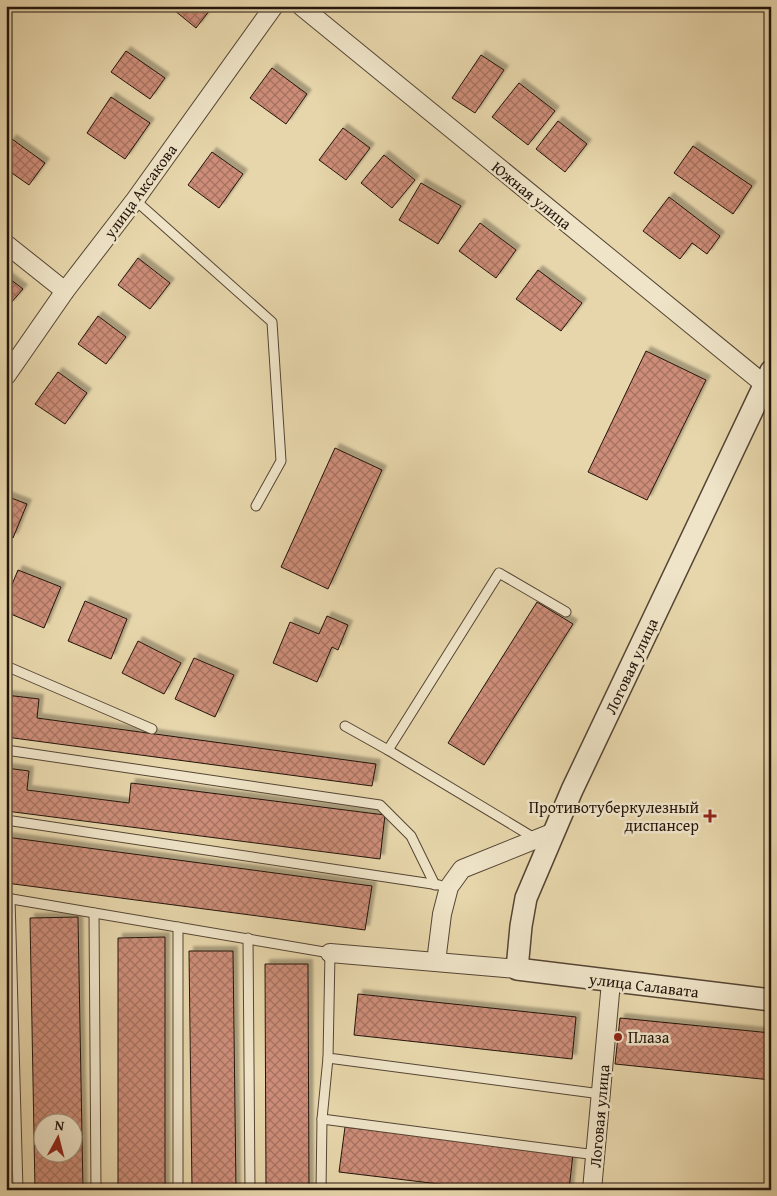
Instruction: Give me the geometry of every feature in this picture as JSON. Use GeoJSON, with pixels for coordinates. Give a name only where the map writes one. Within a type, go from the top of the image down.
{"type":"FeatureCollection","features":[{"type":"Feature","properties":{"kind":"street","name":"улица Аксакова"},"geometry":{"type":"LineString","coordinates":[[6,376],[274,6]]}},
{"type":"Feature","properties":{"kind":"street","name":"Южная улица"},"geometry":{"type":"LineString","coordinates":[[301,6],[767,377]]}},
{"type":"Feature","properties":{"kind":"street"},"geometry":{"type":"LineString","coordinates":[[6,244],[66,291]]}},
{"type":"Feature","properties":{"kind":"street","name":"Логовая улица"},"geometry":{"type":"LineString","coordinates":[[517,969],[526,898],[545,836],[572,790],[767,377]]}},
{"type":"Feature","properties":{"kind":"street"},"geometry":{"type":"LineString","coordinates":[[436,962],[442,914],[442,886],[462,870],[545,836]]}},
{"type":"Feature","properties":{"kind":"street"},"geometry":{"type":"LineString","coordinates":[[330,952],[517,969]]}},
{"type":"Feature","properties":{"kind":"street","name":"улица Салавата"},"geometry":{"type":"LineString","coordinates":[[517,969],[611,982],[771,1000]]}},
{"type":"Feature","properties":{"kind":"street","name":"Логовая улица"},"geometry":{"type":"LineString","coordinates":[[592,1190],[611,982]]}},
{"type":"Feature","properties":{"kind":"lane"},"geometry":{"type":"LineString","coordinates":[[135,200],[272,322],[281,461],[256,506]]}},
{"type":"Feature","properties":{"kind":"lane"},"geometry":{"type":"LineString","coordinates":[[388,750],[500,574],[566,612]]}},
{"type":"Feature","properties":{"kind":"lane"},"geometry":{"type":"LineString","coordinates":[[6,666],[152,729]]}},
{"type":"Feature","properties":{"kind":"lane"},"geometry":{"type":"LineString","coordinates":[[346,726],[545,836]]}},
{"type":"Feature","properties":{"kind":"lane"},"geometry":{"type":"LineString","coordinates":[[6,750],[380,805],[411,836],[442,886]]}},
{"type":"Feature","properties":{"kind":"lane"},"geometry":{"type":"LineString","coordinates":[[6,820],[442,886]]}},
{"type":"Feature","properties":{"kind":"lane"},"geometry":{"type":"LineString","coordinates":[[18,1190],[8,898],[330,952],[328,1058],[322,1119],[321,1190]]}},
{"type":"Feature","properties":{"kind":"lane"},"geometry":{"type":"LineString","coordinates":[[94,913],[96,1190]]}},
{"type":"Feature","properties":{"kind":"lane"},"geometry":{"type":"LineString","coordinates":[[178,927],[178,1190]]}},
{"type":"Feature","properties":{"kind":"lane"},"geometry":{"type":"LineString","coordinates":[[248,938],[250,1190]]}},
{"type":"Feature","properties":{"kind":"lane"},"geometry":{"type":"LineString","coordinates":[[328,1058],[601,1094]]}},
{"type":"Feature","properties":{"kind":"lane"},"geometry":{"type":"LineString","coordinates":[[322,1119],[596,1155]]}},
{"type":"Feature","properties":{"kind":"building"},"geometry":{"type":"Polygon","coordinates":[[[169,6],[213,6],[196,28],[169,6]]]}},
{"type":"Feature","properties":{"kind":"building"},"geometry":{"type":"Polygon","coordinates":[[[126,51],[165,78],[150,99],[111,72],[126,51]]]}},
{"type":"Feature","properties":{"kind":"building"},"geometry":{"type":"Polygon","coordinates":[[[481,55],[504,70],[475,113],[452,98],[481,55]]]}},
{"type":"Feature","properties":{"kind":"building"},"geometry":{"type":"Polygon","coordinates":[[[272,68],[307,94],[286,124],[250,98],[272,68]]]}},
{"type":"Feature","properties":{"kind":"building"},"geometry":{"type":"Polygon","coordinates":[[[519,83],[555,111],[528,145],[492,117],[519,83]]]}},
{"type":"Feature","properties":{"kind":"building"},"geometry":{"type":"Polygon","coordinates":[[[111,97],[150,123],[125,159],[87,133],[111,97]]]}},
{"type":"Feature","properties":{"kind":"building"},"geometry":{"type":"Polygon","coordinates":[[[558,121],[587,144],[565,172],[536,149],[558,121]]]}},
{"type":"Feature","properties":{"kind":"building"},"geometry":{"type":"Polygon","coordinates":[[[343,128],[370,148],[346,180],[319,160],[343,128]]]}},
{"type":"Feature","properties":{"kind":"building"},"geometry":{"type":"Polygon","coordinates":[[[12,139],[45,163],[29,185],[6,169],[6,147],[12,139]]]}},
{"type":"Feature","properties":{"kind":"building"},"geometry":{"type":"Polygon","coordinates":[[[693,146],[752,186],[733,214],[674,173],[693,146]]]}},
{"type":"Feature","properties":{"kind":"building"},"geometry":{"type":"Polygon","coordinates":[[[212,152],[243,174],[219,208],[188,185],[212,152]]]}},
{"type":"Feature","properties":{"kind":"building"},"geometry":{"type":"Polygon","coordinates":[[[384,155],[415,180],[392,208],[361,183],[384,155]]]}},
{"type":"Feature","properties":{"kind":"building"},"geometry":{"type":"Polygon","coordinates":[[[421,183],[461,206],[438,244],[399,220],[421,183]]]}},
{"type":"Feature","properties":{"kind":"building"},"geometry":{"type":"Polygon","coordinates":[[[669,197],[720,236],[707,254],[692,243],[680,259],[643,231],[669,197]]]}},
{"type":"Feature","properties":{"kind":"building"},"geometry":{"type":"Polygon","coordinates":[[[480,223],[516,250],[496,278],[459,251],[480,223]]]}},
{"type":"Feature","properties":{"kind":"building"},"geometry":{"type":"Polygon","coordinates":[[[138,258],[170,283],[150,309],[118,285],[138,258]]]}},
{"type":"Feature","properties":{"kind":"building"},"geometry":{"type":"Polygon","coordinates":[[[538,270],[582,303],[561,331],[516,299],[538,270]]]}},
{"type":"Feature","properties":{"kind":"building"},"geometry":{"type":"Polygon","coordinates":[[[6,276],[23,289],[10,304],[6,301],[6,276]]]}},
{"type":"Feature","properties":{"kind":"building"},"geometry":{"type":"Polygon","coordinates":[[[98,316],[126,337],[106,364],[78,344],[98,316]]]}},
{"type":"Feature","properties":{"kind":"building"},"geometry":{"type":"Polygon","coordinates":[[[646,351],[706,380],[647,500],[588,472],[646,351]]]}},
{"type":"Feature","properties":{"kind":"building"},"geometry":{"type":"Polygon","coordinates":[[[58,372],[87,393],[65,424],[35,404],[58,372]]]}},
{"type":"Feature","properties":{"kind":"building"},"geometry":{"type":"Polygon","coordinates":[[[335,448],[382,470],[328,589],[281,567],[335,448]]]}},
{"type":"Feature","properties":{"kind":"building"},"geometry":{"type":"Polygon","coordinates":[[[6,496],[27,504],[13,538],[6,535],[6,496]]]}},
{"type":"Feature","properties":{"kind":"building"},"geometry":{"type":"Polygon","coordinates":[[[18,570],[61,587],[44,628],[6,612],[6,599],[18,570]]]}},
{"type":"Feature","properties":{"kind":"building"},"geometry":{"type":"Polygon","coordinates":[[[85,601],[127,619],[111,659],[68,641],[85,601]]]}},
{"type":"Feature","properties":{"kind":"building"},"geometry":{"type":"Polygon","coordinates":[[[537,602],[573,624],[484,765],[448,743],[537,602]]]}},
{"type":"Feature","properties":{"kind":"building"},"geometry":{"type":"Polygon","coordinates":[[[327,616],[348,625],[338,650],[332,647],[317,682],[273,663],[290,622],[319,634],[327,616]]]}},
{"type":"Feature","properties":{"kind":"building"},"geometry":{"type":"Polygon","coordinates":[[[138,641],[181,663],[164,694],[122,673],[138,641]]]}},
{"type":"Feature","properties":{"kind":"building"},"geometry":{"type":"Polygon","coordinates":[[[194,658],[234,675],[215,717],[175,699],[194,658]]]}},
{"type":"Feature","properties":{"kind":"building"},"geometry":{"type":"Polygon","coordinates":[[[6,695],[39,699],[37,718],[376,764],[372,786],[6,737],[6,695]]]}},
{"type":"Feature","properties":{"kind":"building"},"geometry":{"type":"Polygon","coordinates":[[[6,768],[29,771],[27,790],[129,803],[131,783],[385,815],[380,859],[6,811],[6,768]]]}},
{"type":"Feature","properties":{"kind":"building"},"geometry":{"type":"Polygon","coordinates":[[[771,817],[771,865],[766,865],[771,817]]]}},
{"type":"Feature","properties":{"kind":"building"},"geometry":{"type":"Polygon","coordinates":[[[6,837],[372,886],[365,930],[6,883],[6,837]]]}},
{"type":"Feature","properties":{"kind":"building"},"geometry":{"type":"Polygon","coordinates":[[[78,917],[82,1114],[34,1114],[30,918],[78,917]]]}},
{"type":"Feature","properties":{"kind":"building"},"geometry":{"type":"Polygon","coordinates":[[[165,937],[165,1190],[118,1190],[118,938],[165,937]]]}},
{"type":"Feature","properties":{"kind":"building"},"geometry":{"type":"Polygon","coordinates":[[[189,951],[233,951],[236,1190],[192,1190],[189,951]]]}},
{"type":"Feature","properties":{"kind":"building"},"geometry":{"type":"Polygon","coordinates":[[[265,964],[308,964],[309,1190],[266,1190],[265,964]]]}},
{"type":"Feature","properties":{"kind":"building"},"geometry":{"type":"Polygon","coordinates":[[[358,994],[576,1017],[572,1059],[354,1035],[358,994]]]}},
{"type":"Feature","properties":{"kind":"building"},"geometry":{"type":"Polygon","coordinates":[[[620,1018],[771,1033],[771,1080],[615,1064],[620,1018]]]}},
{"type":"Feature","properties":{"kind":"building"},"geometry":{"type":"Polygon","coordinates":[[[345,1127],[573,1154],[569,1190],[489,1190],[339,1172],[345,1127]]]}},
{"type":"Feature","properties":{"kind":"building"},"geometry":{"type":"Polygon","coordinates":[[[82,1135],[83,1190],[35,1190],[35,1164],[82,1164],[82,1135]]]}},
{"type":"Feature","properties":{"kind":"place","name":"Противотуберкулезный диспансер"},"geometry":{"type":"Point","coordinates":[710,816]}},
{"type":"Feature","properties":{"kind":"place","name":"Плаза"},"geometry":{"type":"Point","coordinates":[618,1037]}}]}
